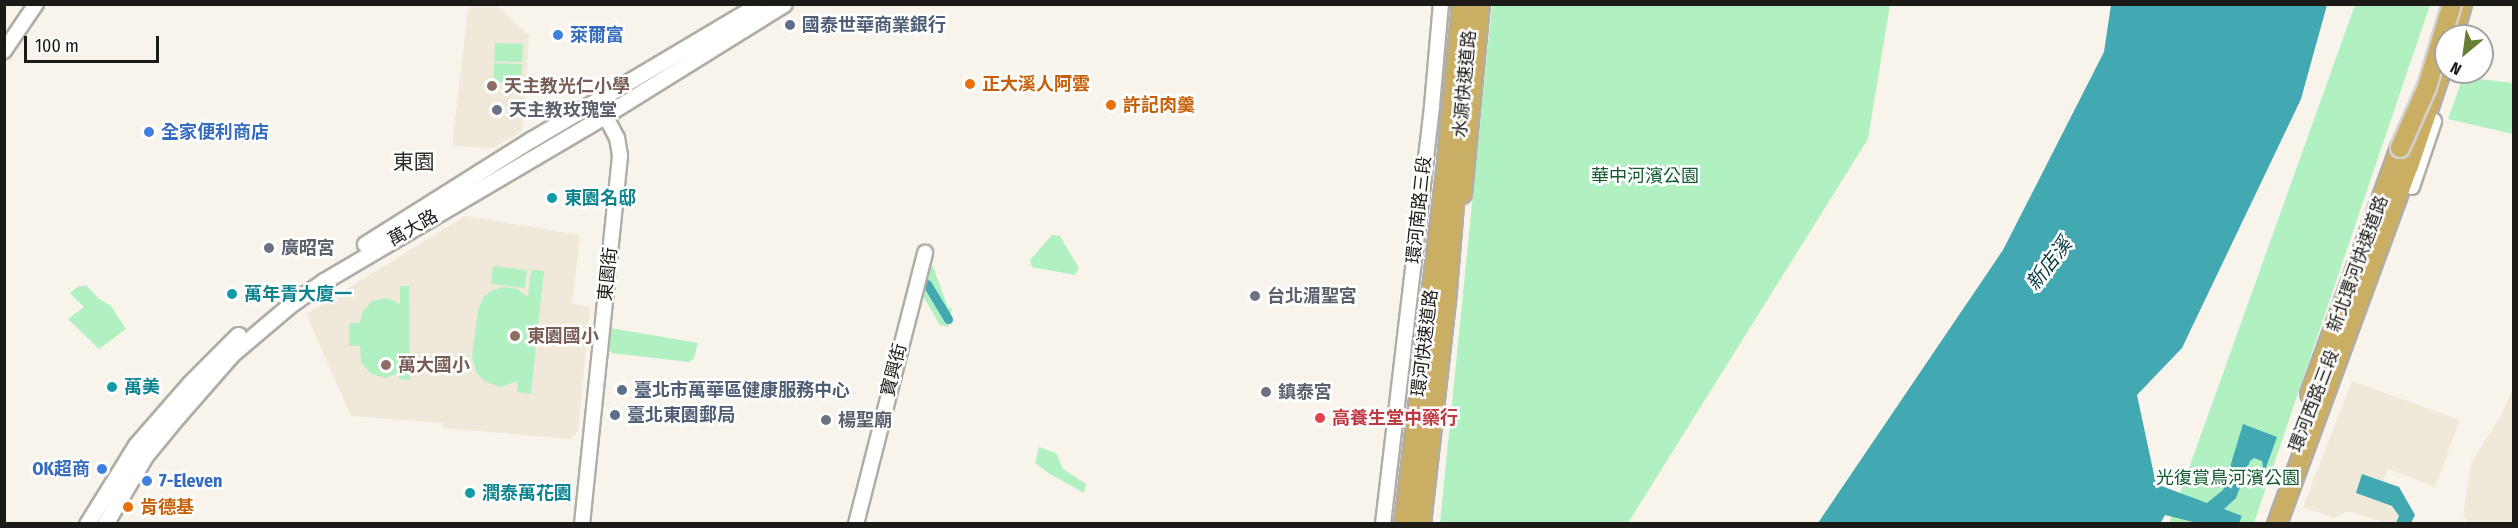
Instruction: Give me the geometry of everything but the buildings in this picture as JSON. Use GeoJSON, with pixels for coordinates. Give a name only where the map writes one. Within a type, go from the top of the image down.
{"type":"FeatureCollection","features":[{"type":"Feature","properties":{"kind":"highway"},"geometry":{"type":"LineString","coordinates":[[1451,4],[1423,280],[1438,301],[1451,289],[1480,4]]}},
{"type":"Feature","properties":{"kind":"highway","name":"水源快速道路"},"geometry":{"type":"LineString","coordinates":[[1452,163],[1462,4]]}},
{"type":"Feature","properties":{"kind":"highway","name":"水源快速道路"},"geometry":{"type":"LineString","coordinates":[[1452,163],[1468,65],[1472,4]]}},
{"type":"Feature","properties":{"kind":"highway","name":"新北環河快速道路"},"geometry":{"type":"LineString","coordinates":[[2275,520],[2400,148],[2427,87],[2452,4]]}},
{"type":"Feature","properties":{"kind":"highway"},"geometry":{"type":"LineString","coordinates":[[2456,24],[2462,4]]}},
{"type":"Feature","properties":{"kind":"highway","name":"新北環河快速道路"},"geometry":{"type":"LineString","coordinates":[[2275,520],[2413,157],[2437,84]]}},
{"type":"Feature","properties":{"kind":"highway","name":"環河快速道路"},"geometry":{"type":"LineString","coordinates":[[1421,524],[1438,301],[1452,163]]}},
{"type":"Feature","properties":{"kind":"highway","name":"環河快速道路"},"geometry":{"type":"LineString","coordinates":[[1404,524],[1438,301]]}},
{"type":"Feature","properties":{"kind":"main road","name":"萬大路"},"geometry":{"type":"LineString","coordinates":[[105,524],[145,456],[232,354],[263,326],[324,281],[602,108],[759,4]]}},
{"type":"Feature","properties":{"kind":"main road","name":"萬大路"},"geometry":{"type":"LineString","coordinates":[[87,524],[136,445],[190,383],[253,321],[319,273],[531,139],[602,108],[784,4]]}},
{"type":"Feature","properties":{"kind":"main road","name":"環河西路三段"},"geometry":{"type":"LineString","coordinates":[[2275,520],[2407,152],[2444,4]]}},
{"type":"Feature","properties":{"kind":"main road"},"geometry":{"type":"LineString","coordinates":[[2462,24],[2468,4]]}},
{"type":"Feature","properties":{"kind":"main road","name":"環河西路三段"},"geometry":{"type":"LineString","coordinates":[[2275,520],[2423,155],[2444,84]]}},
{"type":"Feature","properties":{"kind":"street"},"geometry":{"type":"LineString","coordinates":[[4,51],[36,4]]}},
{"type":"Feature","properties":{"kind":"street","name":"環河南路三段"},"geometry":{"type":"LineString","coordinates":[[1383,524],[1432,106],[1441,4]]}},
{"type":"Feature","properties":{"kind":"street","name":"東園街"},"geometry":{"type":"LineString","coordinates":[[582,524],[620,156],[617,138],[602,108]]}},
{"type":"Feature","properties":{"kind":"street","name":"寶興街"},"geometry":{"type":"LineString","coordinates":[[856,524],[925,252]]}},
{"type":"Feature","properties":{"kind":"shaded area","name":"天主教光仁小學"},"geometry":{"type":"Polygon","coordinates":[[[473,5],[496,5],[529,35],[522,131],[494,148],[452,146],[468,10],[473,5]]]}},
{"type":"Feature","properties":{"kind":"shaded area","name":"東園國小"},"geometry":{"type":"Polygon","coordinates":[[[465,216],[580,235],[572,304],[590,307],[578,431],[571,439],[442,428],[442,423],[351,416],[306,314],[465,216]]]}},
{"type":"Feature","properties":{"kind":"shaded area"},"geometry":{"type":"Polygon","coordinates":[[[2352,381],[2460,420],[2435,487],[2388,469],[2383,481],[2399,487],[2415,515],[2411,523],[2385,523],[2348,511],[2334,518],[2303,507],[2352,381]]]}},
{"type":"Feature","properties":{"kind":"shaded area"},"geometry":{"type":"Polygon","coordinates":[[[2513,389],[2513,523],[2468,523],[2463,515],[2471,463],[2500,417],[2513,389]]]}},
{"type":"Feature","properties":{"kind":"green space","name":"華中河濱公園"},"geometry":{"type":"Polygon","coordinates":[[[1492,5],[1890,5],[1868,139],[1628,523],[1440,523],[1492,5]]]}},
{"type":"Feature","properties":{"kind":"green space","name":"光復賞鳥河濱公園"},"geometry":{"type":"Polygon","coordinates":[[[2355,5],[2430,5],[2254,523],[2169,524],[2355,5]]]}},
{"type":"Feature","properties":{"kind":"green space"},"geometry":{"type":"Polygon","coordinates":[[[495,43],[523,44],[522,62],[494,61],[495,43]]]}},
{"type":"Feature","properties":{"kind":"green space"},"geometry":{"type":"Polygon","coordinates":[[[494,63],[522,64],[521,83],[493,82],[494,63]]]}},
{"type":"Feature","properties":{"kind":"green space"},"geometry":{"type":"Polygon","coordinates":[[[2494,81],[2513,83],[2513,134],[2448,119],[2460,84],[2494,84],[2494,81]]]}},
{"type":"Feature","properties":{"kind":"green space"},"geometry":{"type":"Polygon","coordinates":[[[1052,235],[1060,236],[1079,268],[1075,275],[1032,267],[1030,260],[1052,235]]]}},
{"type":"Feature","properties":{"kind":"green space"},"geometry":{"type":"Polygon","coordinates":[[[493,266],[527,270],[525,288],[491,284],[493,266]]]}},
{"type":"Feature","properties":{"kind":"green space"},"geometry":{"type":"Polygon","coordinates":[[[933,266],[948,308],[952,308],[948,327],[940,325],[923,296],[933,266]]]}},
{"type":"Feature","properties":{"kind":"green space"},"geometry":{"type":"Polygon","coordinates":[[[531,270],[544,271],[531,394],[517,392],[518,381],[500,387],[484,381],[476,372],[472,356],[478,310],[483,298],[492,290],[504,287],[517,289],[528,297],[531,270]]]}},
{"type":"Feature","properties":{"kind":"green space"},"geometry":{"type":"Polygon","coordinates":[[[86,285],[99,299],[111,306],[126,329],[99,349],[68,319],[84,307],[70,293],[77,287],[86,285]]]}},
{"type":"Feature","properties":{"kind":"green space"},"geometry":{"type":"Polygon","coordinates":[[[400,286],[409,286],[410,380],[399,379],[399,373],[385,378],[371,374],[361,362],[360,346],[349,346],[349,323],[360,323],[362,312],[372,301],[387,298],[400,304],[400,286]]]}},
{"type":"Feature","properties":{"kind":"green space"},"geometry":{"type":"Polygon","coordinates":[[[610,328],[698,343],[694,358],[689,362],[611,353],[608,349],[610,328]]]}},
{"type":"Feature","properties":{"kind":"green space"},"geometry":{"type":"Polygon","coordinates":[[[1039,447],[1056,453],[1063,469],[1086,484],[1084,493],[1035,463],[1039,447]]]}},
{"type":"Feature","properties":{"kind":"water","name":"新店溪"},"geometry":{"type":"Polygon","coordinates":[[[2111,5],[2327,5],[2301,99],[2182,348],[2137,395],[2156,484],[2207,503],[2223,490],[2243,424],[2277,437],[2264,473],[2262,461],[2254,458],[2250,461],[2236,498],[2224,509],[2242,516],[2239,523],[2197,523],[2165,515],[2160,524],[1818,523],[2003,250],[2104,52],[2111,5]]]}},
{"type":"Feature","properties":{"kind":"water"},"geometry":{"type":"Polygon","coordinates":[[[2362,474],[2399,487],[2415,515],[2411,523],[2396,523],[2399,516],[2392,506],[2356,493],[2362,474]]]}},
{"type":"Feature","properties":{"kind":"waterway"},"geometry":{"type":"LineString","coordinates":[[927,284],[948,319]]}},
{"type":"Feature","properties":{"kind":"place","name":"國泰世華商業銀行"},"geometry":{"type":"Point","coordinates":[790,25]}},
{"type":"Feature","properties":{"kind":"place","name":"萊爾富"},"geometry":{"type":"Point","coordinates":[558,35]}},
{"type":"Feature","properties":{"kind":"place","name":"正大溪人阿雲"},"geometry":{"type":"Point","coordinates":[970,84]}},
{"type":"Feature","properties":{"kind":"place","name":"天主教光仁小學"},"geometry":{"type":"Point","coordinates":[492,86]}},
{"type":"Feature","properties":{"kind":"place","name":"許記肉羹"},"geometry":{"type":"Point","coordinates":[1111,105]}},
{"type":"Feature","properties":{"kind":"place","name":"天主教玫瑰堂"},"geometry":{"type":"Point","coordinates":[497,110]}},
{"type":"Feature","properties":{"kind":"place","name":"全家便利商店"},"geometry":{"type":"Point","coordinates":[149,132]}},
{"type":"Feature","properties":{"kind":"place","name":"東園名邸"},"geometry":{"type":"Point","coordinates":[552,198]}},
{"type":"Feature","properties":{"kind":"place","name":"廣昭宮"},"geometry":{"type":"Point","coordinates":[269,248]}},
{"type":"Feature","properties":{"kind":"place","name":"萬年青大廈一"},"geometry":{"type":"Point","coordinates":[232,294]}},
{"type":"Feature","properties":{"kind":"place","name":"台北湄聖宮"},"geometry":{"type":"Point","coordinates":[1255,296]}},
{"type":"Feature","properties":{"kind":"place","name":"東園國小"},"geometry":{"type":"Point","coordinates":[515,336]}},
{"type":"Feature","properties":{"kind":"place","name":"萬大國小"},"geometry":{"type":"Point","coordinates":[386,365]}},
{"type":"Feature","properties":{"kind":"place","name":"萬美"},"geometry":{"type":"Point","coordinates":[112,387]}},
{"type":"Feature","properties":{"kind":"place","name":"臺北市萬華區健康服務中心"},"geometry":{"type":"Point","coordinates":[622,390]}},
{"type":"Feature","properties":{"kind":"place","name":"鎮泰宮"},"geometry":{"type":"Point","coordinates":[1266,392]}},
{"type":"Feature","properties":{"kind":"place","name":"臺北東園郵局"},"geometry":{"type":"Point","coordinates":[615,415]}},
{"type":"Feature","properties":{"kind":"place","name":"高養生堂中藥行"},"geometry":{"type":"Point","coordinates":[1320,418]}},
{"type":"Feature","properties":{"kind":"place","name":"楊聖廟"},"geometry":{"type":"Point","coordinates":[826,420]}},
{"type":"Feature","properties":{"kind":"place","name":"OK超商"},"geometry":{"type":"Point","coordinates":[102,469]}},
{"type":"Feature","properties":{"kind":"place","name":"7-Eleven"},"geometry":{"type":"Point","coordinates":[147,481]}},
{"type":"Feature","properties":{"kind":"place","name":"潤泰萬花園"},"geometry":{"type":"Point","coordinates":[470,493]}},
{"type":"Feature","properties":{"kind":"place","name":"肯德基"},"geometry":{"type":"Point","coordinates":[128,507]}},
{"type":"Feature","properties":{"kind":"district","name":"東園"},"geometry":{"type":"Point","coordinates":[414,162]}}]}
